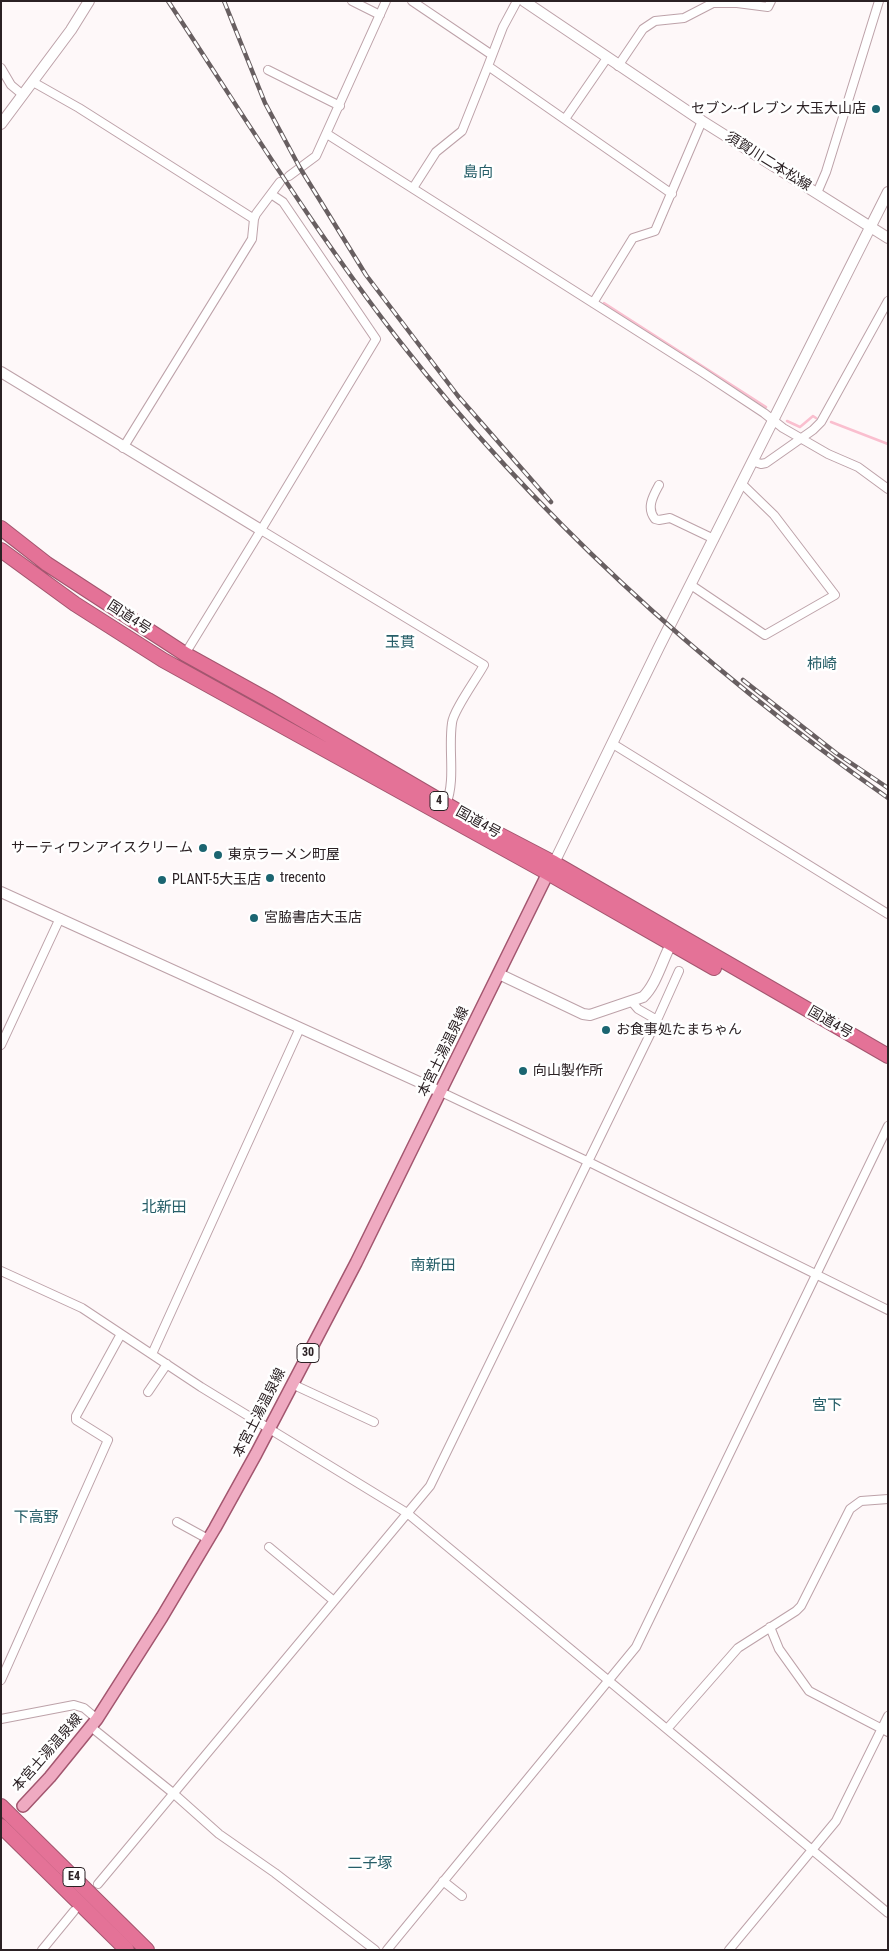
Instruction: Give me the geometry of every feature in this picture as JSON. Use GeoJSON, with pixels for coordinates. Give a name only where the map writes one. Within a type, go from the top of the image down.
{"type":"FeatureCollection","features":[{"type":"Feature","properties":{"kind":"highway","name":"国道4号"},"geometry":{"type":"LineString","coordinates":[[1,528],[47,564],[185,654],[268,700],[446,805],[551,868],[671,944],[888,1064]]}},
{"type":"Feature","properties":{"kind":"highway","name":"国道4号"},"geometry":{"type":"LineString","coordinates":[[1,550],[75,604],[163,660],[551,868],[888,1056]]}},
{"type":"Feature","properties":{"kind":"highway","name":"E4"},"geometry":{"type":"LineString","coordinates":[[1,1806],[146,1950]]}},
{"type":"Feature","properties":{"kind":"highway","name":"E4"},"geometry":{"type":"LineString","coordinates":[[1,1826],[127,1950]]}},
{"type":"Feature","properties":{"kind":"main road","name":"本宮土湯温泉線"},"geometry":{"type":"LineString","coordinates":[[22,1806],[50,1777],[94,1723],[162,1617],[256,1454],[356,1263],[551,868]]}},
{"type":"Feature","properties":{"kind":"street"},"geometry":{"type":"LineString","coordinates":[[1,124],[71,30],[89,1]]}},
{"type":"Feature","properties":{"kind":"street"},"geometry":{"type":"LineString","coordinates":[[352,1],[380,15]]}},
{"type":"Feature","properties":{"kind":"street"},"geometry":{"type":"LineString","coordinates":[[289,176],[316,156],[386,1]]}},
{"type":"Feature","properties":{"kind":"street"},"geometry":{"type":"LineString","coordinates":[[412,1],[492,55]]}},
{"type":"Feature","properties":{"kind":"street"},"geometry":{"type":"LineString","coordinates":[[413,188],[436,152],[462,131],[503,27],[517,1]]}},
{"type":"Feature","properties":{"kind":"street","name":"須賀川二本松線"},"geometry":{"type":"LineString","coordinates":[[524,1],[702,121],[888,238]]}},
{"type":"Feature","properties":{"kind":"street"},"geometry":{"type":"LineString","coordinates":[[618,66],[643,29],[655,21],[684,18],[713,3],[737,3],[768,7],[771,1]]}},
{"type":"Feature","properties":{"kind":"street"},"geometry":{"type":"LineString","coordinates":[[817,193],[826,172],[879,1]]}},
{"type":"Feature","properties":{"kind":"street"},"geometry":{"type":"LineString","coordinates":[[566,119],[607,58]]}},
{"type":"Feature","properties":{"kind":"street"},"geometry":{"type":"LineString","coordinates":[[488,66],[672,194]]}},
{"type":"Feature","properties":{"kind":"street"},"geometry":{"type":"LineString","coordinates":[[1,68],[11,85],[23,95]]}},
{"type":"Feature","properties":{"kind":"street"},"geometry":{"type":"LineString","coordinates":[[268,70],[340,106]]}},
{"type":"Feature","properties":{"kind":"street"},"geometry":{"type":"LineString","coordinates":[[33,82],[79,108],[254,219]]}},
{"type":"Feature","properties":{"kind":"street"},"geometry":{"type":"LineString","coordinates":[[593,303],[633,238],[655,231],[702,121]]}},
{"type":"Feature","properties":{"kind":"street"},"geometry":{"type":"LineString","coordinates":[[327,134],[702,372],[800,439],[858,467],[888,489]]}},
{"type":"Feature","properties":{"kind":"street"},"geometry":{"type":"LineString","coordinates":[[123,448],[252,239],[254,219],[280,182]]}},
{"type":"Feature","properties":{"kind":"street"},"geometry":{"type":"LineString","coordinates":[[551,868],[752,461],[888,192]]}},
{"type":"Feature","properties":{"kind":"street"},"geometry":{"type":"LineString","coordinates":[[185,654],[262,530],[376,339],[284,202],[271,194]]}},
{"type":"Feature","properties":{"kind":"street"},"geometry":{"type":"LineString","coordinates":[[752,461],[761,464],[766,463],[821,422],[888,301]]}},
{"type":"Feature","properties":{"kind":"street"},"geometry":{"type":"LineString","coordinates":[[1,372],[123,448],[484,665],[452,722],[451,791],[446,805]]}},
{"type":"Feature","properties":{"kind":"street"},"geometry":{"type":"LineString","coordinates":[[691,585],[765,635],[835,595],[774,515],[742,483]]}},
{"type":"Feature","properties":{"kind":"street"},"geometry":{"type":"LineString","coordinates":[[659,485],[651,502],[651,513],[655,519],[670,518],[714,539]]}},
{"type":"Feature","properties":{"kind":"street"},"geometry":{"type":"LineString","coordinates":[[613,744],[888,914]]}},
{"type":"Feature","properties":{"kind":"street"},"geometry":{"type":"LineString","coordinates":[[1,892],[441,1092],[588,1162],[888,1310]]}},
{"type":"Feature","properties":{"kind":"street"},"geometry":{"type":"LineString","coordinates":[[1,1045],[60,918]]}},
{"type":"Feature","properties":{"kind":"street"},"geometry":{"type":"LineString","coordinates":[[499,974],[583,1014],[590,1015],[632,1002],[649,992],[671,944]]}},
{"type":"Feature","properties":{"kind":"street"},"geometry":{"type":"LineString","coordinates":[[98,1884],[430,1486],[657,1020],[679,971]]}},
{"type":"Feature","properties":{"kind":"street"},"geometry":{"type":"LineString","coordinates":[[632,1002],[638,1009],[657,1020]]}},
{"type":"Feature","properties":{"kind":"street"},"geometry":{"type":"LineString","coordinates":[[152,1354],[300,1028]]}},
{"type":"Feature","properties":{"kind":"street"},"geometry":{"type":"LineString","coordinates":[[387,1950],[636,1647],[888,1126]]}},
{"type":"Feature","properties":{"kind":"street"},"geometry":{"type":"LineString","coordinates":[[1,1271],[82,1308],[208,1391],[407,1513],[888,1913]]}},
{"type":"Feature","properties":{"kind":"street"},"geometry":{"type":"LineString","coordinates":[[1,1680],[108,1440],[76,1420],[76,1416],[121,1334]]}},
{"type":"Feature","properties":{"kind":"street"},"geometry":{"type":"LineString","coordinates":[[148,1392],[167,1364]]}},
{"type":"Feature","properties":{"kind":"street"},"geometry":{"type":"LineString","coordinates":[[292,1384],[374,1422]]}},
{"type":"Feature","properties":{"kind":"street"},"geometry":{"type":"LineString","coordinates":[[667,1730],[738,1648],[801,1606],[850,1509],[860,1501],[888,1499]]}},
{"type":"Feature","properties":{"kind":"street"},"geometry":{"type":"LineString","coordinates":[[177,1522],[208,1539]]}},
{"type":"Feature","properties":{"kind":"street"},"geometry":{"type":"LineString","coordinates":[[269,1547],[334,1601]]}},
{"type":"Feature","properties":{"kind":"street"},"geometry":{"type":"LineString","coordinates":[[770,1627],[779,1649],[809,1691],[885,1731]]}},
{"type":"Feature","properties":{"kind":"street"},"geometry":{"type":"LineString","coordinates":[[1,1719],[74,1705],[84,1708],[94,1723],[219,1834],[275,1873],[375,1950]]}},
{"type":"Feature","properties":{"kind":"street"},"geometry":{"type":"LineString","coordinates":[[729,1950],[836,1821],[885,1731],[888,1716]]}},
{"type":"Feature","properties":{"kind":"street"},"geometry":{"type":"LineString","coordinates":[[443,1881],[462,1896]]}},
{"type":"Feature","properties":{"kind":"street"},"geometry":{"type":"LineString","coordinates":[[42,1950],[74,1911]]}},
{"type":"Feature","properties":{"kind":"waterway"},"geometry":{"type":"LineString","coordinates":[[604,303],[766,407]]}},
{"type":"Feature","properties":{"kind":"waterway"},"geometry":{"type":"LineString","coordinates":[[787,421],[800,427],[813,416],[816,418]]}},
{"type":"Feature","properties":{"kind":"waterway"},"geometry":{"type":"LineString","coordinates":[[831,422],[888,444]]}},
{"type":"Feature","properties":{"kind":"railway"},"geometry":{"type":"LineString","coordinates":[[168,1],[339,260],[401,343],[454,408],[509,470],[567,530],[690,644],[754,698],[888,798]]}},
{"type":"Feature","properties":{"kind":"railway"},"geometry":{"type":"LineString","coordinates":[[224,1],[265,103],[300,168],[366,275],[458,396],[551,502]]}},
{"type":"Feature","properties":{"kind":"railway"},"geometry":{"type":"LineString","coordinates":[[743,680],[836,753],[888,788]]}},
{"type":"Feature","properties":{"kind":"place","name":"セブン-イレブン 大玉大山店"},"geometry":{"type":"Point","coordinates":[876,109]}},
{"type":"Feature","properties":{"kind":"place","name":"サーティワンアイスクリーム"},"geometry":{"type":"Point","coordinates":[203,848]}},
{"type":"Feature","properties":{"kind":"place","name":"東京ラーメン町屋"},"geometry":{"type":"Point","coordinates":[218,855]}},
{"type":"Feature","properties":{"kind":"place","name":"trecento"},"geometry":{"type":"Point","coordinates":[270,878]}},
{"type":"Feature","properties":{"kind":"place","name":"PLANT-5大玉店"},"geometry":{"type":"Point","coordinates":[162,880]}},
{"type":"Feature","properties":{"kind":"place","name":"宮脇書店大玉店"},"geometry":{"type":"Point","coordinates":[254,918]}},
{"type":"Feature","properties":{"kind":"place","name":"お食事処たまちゃん"},"geometry":{"type":"Point","coordinates":[606,1030]}},
{"type":"Feature","properties":{"kind":"place","name":"向山製作所"},"geometry":{"type":"Point","coordinates":[523,1071]}},
{"type":"Feature","properties":{"kind":"district","name":"島向"},"geometry":{"type":"Point","coordinates":[478,173]}},
{"type":"Feature","properties":{"kind":"district","name":"玉貫"},"geometry":{"type":"Point","coordinates":[400,643]}},
{"type":"Feature","properties":{"kind":"district","name":"柿崎"},"geometry":{"type":"Point","coordinates":[822,665]}},
{"type":"Feature","properties":{"kind":"district","name":"北新田"},"geometry":{"type":"Point","coordinates":[164,1208]}},
{"type":"Feature","properties":{"kind":"district","name":"南新田"},"geometry":{"type":"Point","coordinates":[433,1266]}},
{"type":"Feature","properties":{"kind":"district","name":"宮下"},"geometry":{"type":"Point","coordinates":[827,1406]}},
{"type":"Feature","properties":{"kind":"district","name":"下高野"},"geometry":{"type":"Point","coordinates":[36,1518]}},
{"type":"Feature","properties":{"kind":"district","name":"二子塚"},"geometry":{"type":"Point","coordinates":[370,1864]}}]}
